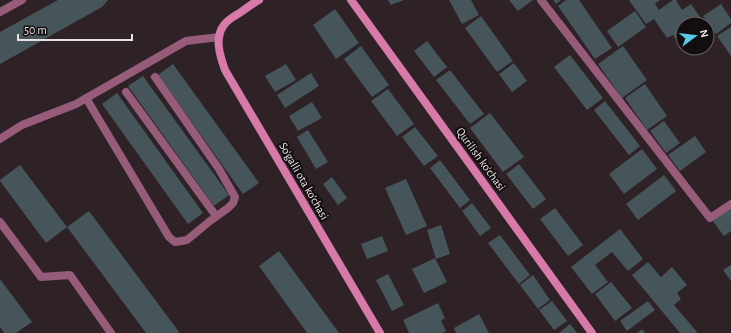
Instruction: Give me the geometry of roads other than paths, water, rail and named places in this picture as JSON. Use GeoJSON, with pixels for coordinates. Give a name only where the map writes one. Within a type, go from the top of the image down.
{"type":"FeatureCollection","features":[{"type":"Feature","properties":{"kind":"street"},"geometry":{"type":"LineString","coordinates":[[219,37],[224,25],[228,21],[260,0]]}},
{"type":"Feature","properties":{"kind":"street","name":"Qurilish ko'chasi"},"geometry":{"type":"LineString","coordinates":[[351,0],[592,333]]}},
{"type":"Feature","properties":{"kind":"street","name":"So'galli ota ko'chasi"},"geometry":{"type":"LineString","coordinates":[[219,37],[220,54],[225,70],[380,333]]}},
{"type":"Feature","properties":{"kind":"lane"},"geometry":{"type":"LineString","coordinates":[[0,12],[22,0]]}},
{"type":"Feature","properties":{"kind":"lane"},"geometry":{"type":"LineString","coordinates":[[541,0],[710,218],[731,204]]}},
{"type":"Feature","properties":{"kind":"lane"},"geometry":{"type":"LineString","coordinates":[[0,139],[22,125],[76,104],[186,41],[219,37]]}},
{"type":"Feature","properties":{"kind":"lane"},"geometry":{"type":"LineString","coordinates":[[86,98],[169,237],[175,242],[187,240],[228,208],[233,203],[235,197],[219,169],[155,77]]}},
{"type":"Feature","properties":{"kind":"lane"},"geometry":{"type":"LineString","coordinates":[[126,92],[216,216]]}},
{"type":"Feature","properties":{"kind":"lane"},"geometry":{"type":"LineString","coordinates":[[0,222],[41,277],[70,275],[111,333]]}}]}
